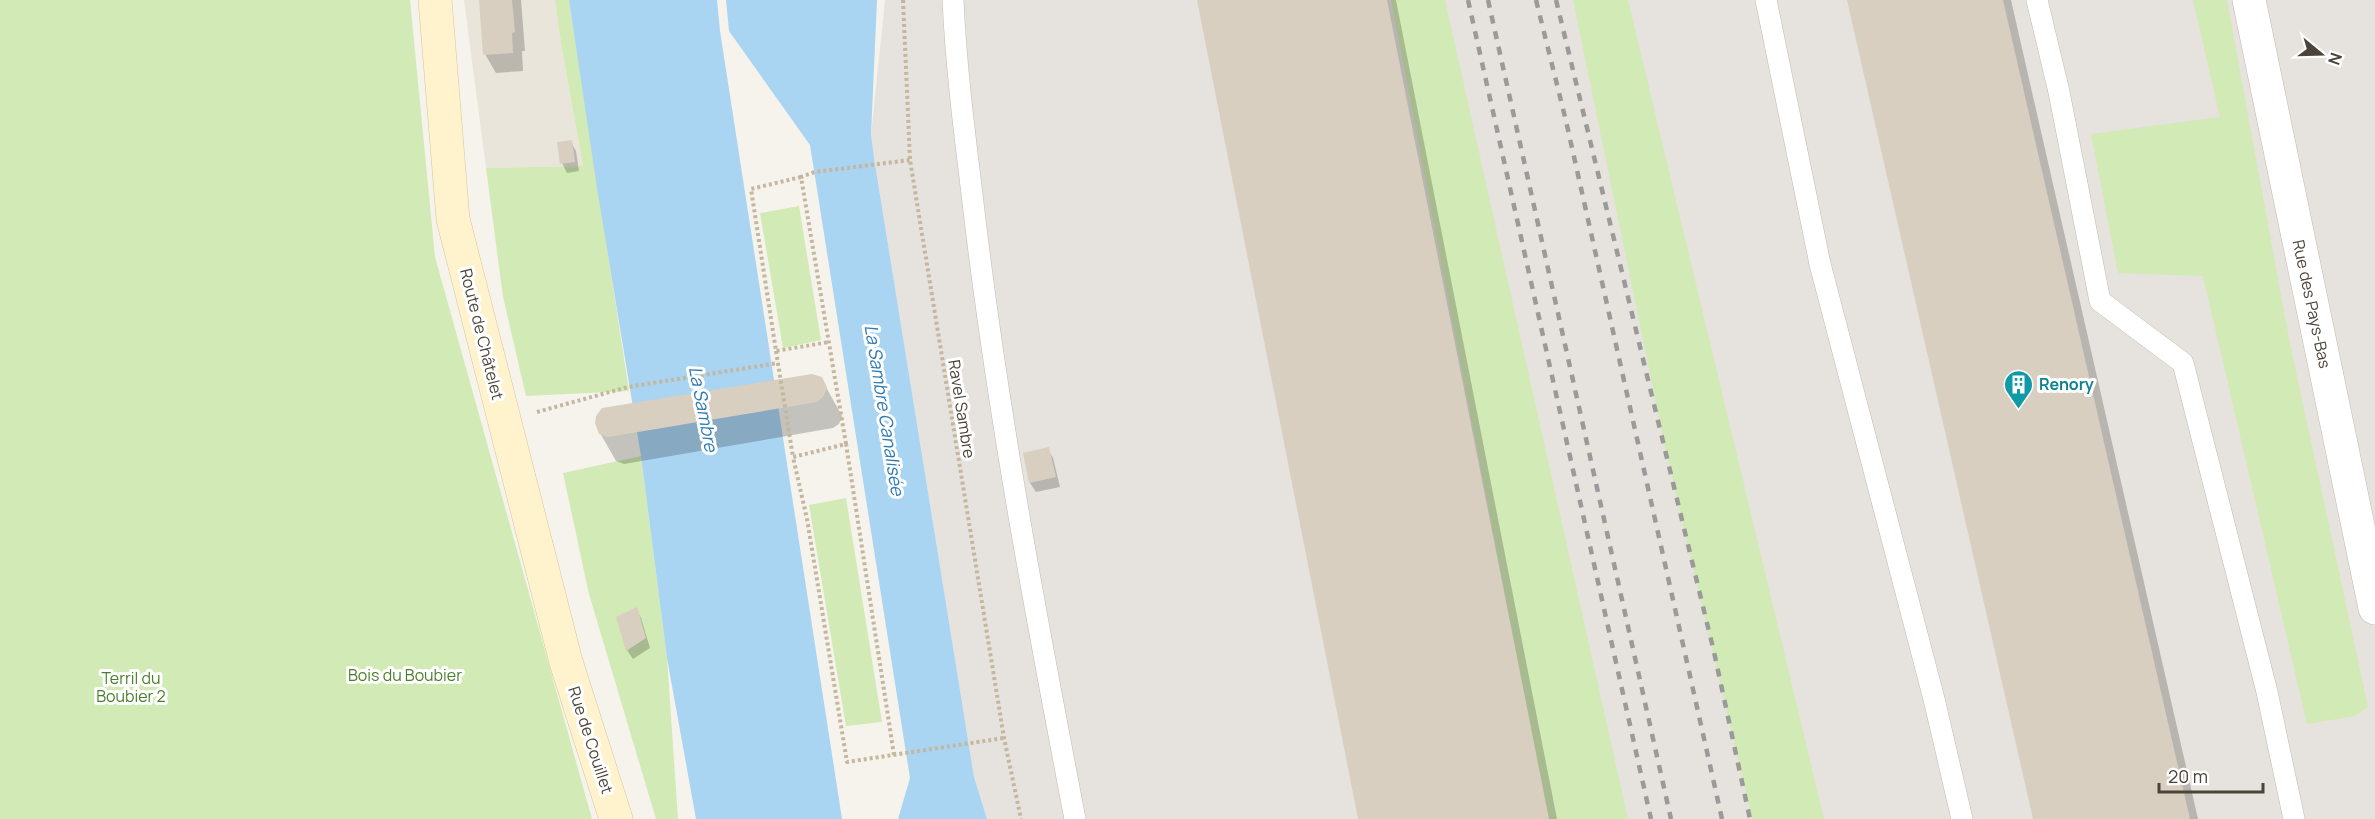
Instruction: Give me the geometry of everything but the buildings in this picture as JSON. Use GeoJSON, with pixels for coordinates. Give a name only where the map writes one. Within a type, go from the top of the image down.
{"type":"FeatureCollection","features":[{"type":"Feature","properties":{"kind":"main road","name":"Route de Châtelet"},"geometry":{"type":"LineString","coordinates":[[435,0],[453,219],[566,662]]}},
{"type":"Feature","properties":{"kind":"main road","name":"Rue de Couillet"},"geometry":{"type":"LineString","coordinates":[[566,662],[616,819]]}},
{"type":"Feature","properties":{"kind":"street","name":"Rue des Pays-Bas"},"geometry":{"type":"LineString","coordinates":[[2249,0],[2375,608]]}},
{"type":"Feature","properties":{"kind":"lane"},"geometry":{"type":"LineString","coordinates":[[953,0],[958,75],[981,269],[1006,448],[1075,819]]}},
{"type":"Feature","properties":{"kind":"lane"},"geometry":{"type":"LineString","coordinates":[[1766,0],[1820,264],[1934,699],[1962,819]]}},
{"type":"Feature","properties":{"kind":"lane"},"geometry":{"type":"LineString","coordinates":[[2037,0],[2059,92],[2100,301],[2183,363],[2266,692],[2294,819]]}},
{"type":"Feature","properties":{"kind":"path","name":"Ravel Sambre"},"geometry":{"type":"LineString","coordinates":[[903,0],[910,160],[1004,738],[1021,819]]}},
{"type":"Feature","properties":{"kind":"path"},"geometry":{"type":"LineString","coordinates":[[910,160],[814,172],[751,189],[793,457],[807,519],[847,762],[1004,738]]}},
{"type":"Feature","properties":{"kind":"path"},"geometry":{"type":"LineString","coordinates":[[801,177],[846,444],[894,755]]}},
{"type":"Feature","properties":{"kind":"path"},"geometry":{"type":"LineString","coordinates":[[776,351],[829,342]]}},
{"type":"Feature","properties":{"kind":"path"},"geometry":{"type":"LineString","coordinates":[[504,420],[628,387],[778,363]]}},
{"type":"Feature","properties":{"kind":"path"},"geometry":{"type":"LineString","coordinates":[[793,457],[846,444]]}},
{"type":"Feature","properties":{"kind":"shaded area"},"geometry":{"type":"Polygon","coordinates":[[[464,0],[555,0],[583,166],[486,168],[464,0]]]}},
{"type":"Feature","properties":{"kind":"shaded area"},"geometry":{"type":"Polygon","coordinates":[[[885,0],[2375,0],[2375,819],[987,819],[974,777],[871,135],[885,0]]]}},
{"type":"Feature","properties":{"kind":"green space"},"geometry":{"type":"Polygon","coordinates":[[[0,0],[410,0],[435,257],[592,819],[0,819],[0,0]]]}},
{"type":"Feature","properties":{"kind":"green space"},"geometry":{"type":"Polygon","coordinates":[[[555,0],[569,0],[629,391],[526,396],[503,297],[486,168],[583,166],[555,0]]]}},
{"type":"Feature","properties":{"kind":"green space"},"geometry":{"type":"Polygon","coordinates":[[[1391,0],[1445,0],[1628,819],[1548,819],[1391,0]]]}},
{"type":"Feature","properties":{"kind":"green space"},"geometry":{"type":"Polygon","coordinates":[[[1573,0],[1628,0],[1824,819],[1752,819],[1667,456],[1573,0]]]}},
{"type":"Feature","properties":{"kind":"green space"},"geometry":{"type":"Polygon","coordinates":[[[2193,0],[2227,0],[2289,339],[2368,707],[2355,716],[2307,724],[2203,276],[2118,273],[2091,134],[2220,117],[2193,0]]]}},
{"type":"Feature","properties":{"kind":"green space"},"geometry":{"type":"Polygon","coordinates":[[[799,206],[821,340],[783,348],[760,213],[799,206]]]}},
{"type":"Feature","properties":{"kind":"green space"},"geometry":{"type":"Polygon","coordinates":[[[641,456],[667,658],[678,819],[656,819],[589,594],[563,473],[641,456]]]}},
{"type":"Feature","properties":{"kind":"green space"},"geometry":{"type":"Polygon","coordinates":[[[846,498],[882,722],[846,726],[809,505],[846,498]]]}},
{"type":"Feature","properties":{"kind":"water","name":"La Sambre"},"geometry":{"type":"Polygon","coordinates":[[[569,0],[717,0],[842,819],[696,819],[667,658],[641,456],[569,0]]]}},
{"type":"Feature","properties":{"kind":"water","name":"La Sambre Canalisée"},"geometry":{"type":"Polygon","coordinates":[[[726,0],[877,0],[871,135],[974,777],[987,819],[898,819],[910,778],[810,145],[729,31],[726,0]]]}},
{"type":"Feature","properties":{"kind":"railway"},"geometry":{"type":"LineString","coordinates":[[1468,0],[1651,819]]}},
{"type":"Feature","properties":{"kind":"railway"},"geometry":{"type":"LineString","coordinates":[[1488,0],[1671,819]]}},
{"type":"Feature","properties":{"kind":"railway"},"geometry":{"type":"LineString","coordinates":[[1536,0],[1566,121],[1722,819]]}},
{"type":"Feature","properties":{"kind":"railway"},"geometry":{"type":"LineString","coordinates":[[1556,0],[1714,652],[1750,819]]}},
{"type":"Feature","properties":{"kind":"place","name":"Renory"},"geometry":{"type":"Point","coordinates":[2018,410]}},
{"type":"Feature","properties":{"kind":"park label","name":"Bois du Boubier"},"geometry":{"type":"Point","coordinates":[405,675]}},
{"type":"Feature","properties":{"kind":"park label","name":"Terril du Boubier 2"},"geometry":{"type":"Point","coordinates":[131,687]}}]}
